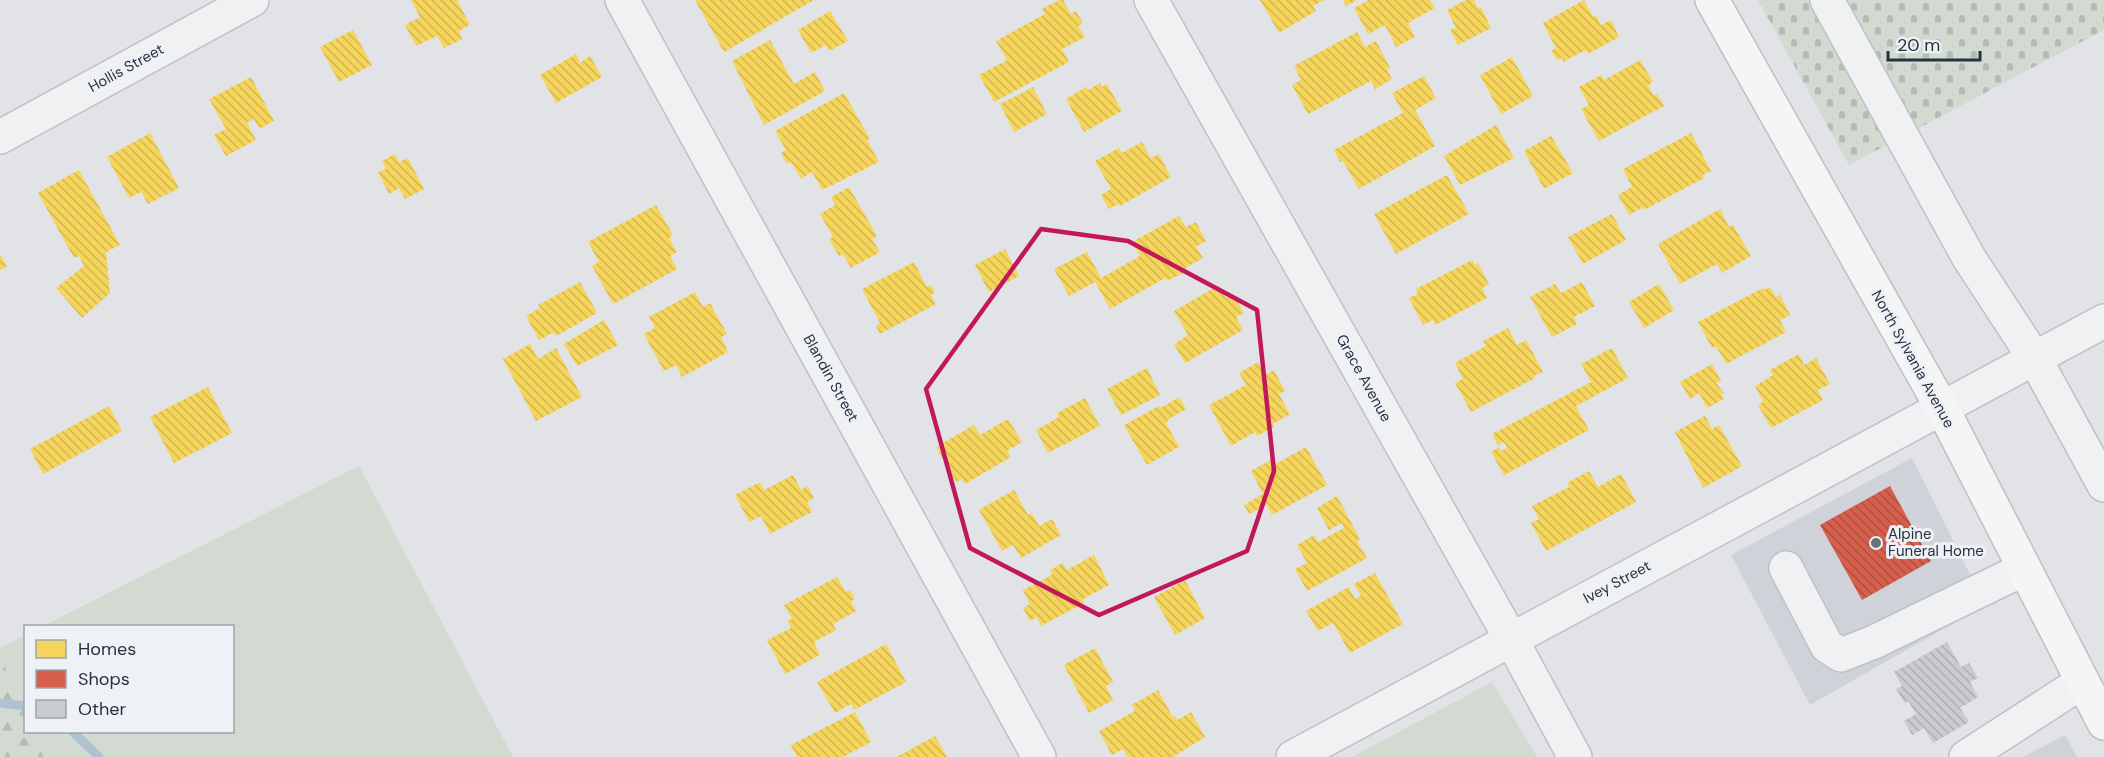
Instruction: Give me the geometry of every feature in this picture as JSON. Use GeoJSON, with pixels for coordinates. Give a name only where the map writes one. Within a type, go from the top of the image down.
{"type":"FeatureCollection","features":[{"type":"Feature","properties":{"kind":"main road","name":"North Sylvania Avenue"},"geometry":{"type":"LineString","coordinates":[[1712,0],[1942,408],[2104,723]]}},
{"type":"Feature","properties":{"kind":"street","name":"Hollis Street"},"geometry":{"type":"LineString","coordinates":[[0,137],[252,0]]}},
{"type":"Feature","properties":{"kind":"street","name":"Blandin Street"},"geometry":{"type":"LineString","coordinates":[[622,0],[1039,757]]}},
{"type":"Feature","properties":{"kind":"street","name":"Grace Avenue"},"geometry":{"type":"LineString","coordinates":[[1151,0],[1511,639],[1575,757]]}},
{"type":"Feature","properties":{"kind":"street"},"geometry":{"type":"LineString","coordinates":[[1827,0],[1969,258],[2035,359],[2104,485]]}},
{"type":"Feature","properties":{"kind":"street","name":"Ivey Street"},"geometry":{"type":"LineString","coordinates":[[1293,757],[2104,321]]}},
{"type":"Feature","properties":{"kind":"street"},"geometry":{"type":"LineString","coordinates":[[1786,568],[1827,646],[1841,655],[1874,642],[2024,569]]}},
{"type":"Feature","properties":{"kind":"street"},"geometry":{"type":"LineString","coordinates":[[1966,757],[2082,682]]}},
{"type":"Feature","properties":{"kind":"highlighted area"},"geometry":{"type":"Polygon","coordinates":[[[1041,229],[1128,241],[1257,310],[1274,471],[1247,551],[1099,615],[970,548],[926,389],[1041,229]]]}},
{"type":"Feature","properties":{"kind":"shaded area"},"geometry":{"type":"Polygon","coordinates":[[[1912,458],[1985,605],[1810,705],[1731,555],[1912,458]]]}},
{"type":"Feature","properties":{"kind":"shaded area"},"geometry":{"type":"Polygon","coordinates":[[[2065,735],[2077,757],[2023,757],[2065,735]]]}},
{"type":"Feature","properties":{"kind":"green space"},"geometry":{"type":"Polygon","coordinates":[[[1758,0],[2104,0],[2104,30],[1849,165],[1758,0]]]}},
{"type":"Feature","properties":{"kind":"green space"},"geometry":{"type":"Polygon","coordinates":[[[359,466],[513,757],[51,757],[39,733],[234,733],[234,625],[45,625],[359,466]]]}},
{"type":"Feature","properties":{"kind":"green space"},"geometry":{"type":"Polygon","coordinates":[[[24,636],[24,705],[0,657],[0,648],[24,636]]]}},
{"type":"Feature","properties":{"kind":"green space"},"geometry":{"type":"Polygon","coordinates":[[[0,657],[24,705],[24,733],[39,733],[51,757],[0,757],[0,657]]]}},
{"type":"Feature","properties":{"kind":"green space"},"geometry":{"type":"Polygon","coordinates":[[[1492,682],[1537,757],[1352,757],[1492,682]]]}},
{"type":"Feature","properties":{"kind":"building: Homes"},"geometry":{"type":"Polygon","coordinates":[[[411,0],[457,0],[470,25],[459,31],[462,39],[444,48],[437,36],[416,46],[405,25],[420,17],[411,0]]]}},
{"type":"Feature","properties":{"kind":"building: Homes"},"geometry":{"type":"Polygon","coordinates":[[[695,0],[814,0],[724,52],[695,0]]]}},
{"type":"Feature","properties":{"kind":"building: Homes"},"geometry":{"type":"Polygon","coordinates":[[[1063,0],[1071,14],[1076,11],[1083,23],[1078,26],[1085,37],[1062,49],[1069,62],[994,102],[979,75],[1007,60],[996,41],[1045,14],[1042,9],[1063,0]]]}},
{"type":"Feature","properties":{"kind":"building: Homes"},"geometry":{"type":"Polygon","coordinates":[[[1260,0],[1324,0],[1313,6],[1316,11],[1279,33],[1260,0]]]}},
{"type":"Feature","properties":{"kind":"building: Homes"},"geometry":{"type":"Polygon","coordinates":[[[1343,0],[1357,0],[1346,6],[1343,0]]]}},
{"type":"Feature","properties":{"kind":"building: Homes"},"geometry":{"type":"Polygon","coordinates":[[[1369,0],[1430,0],[1435,8],[1408,23],[1415,37],[1396,47],[1385,25],[1368,34],[1354,8],[1369,0]]]}},
{"type":"Feature","properties":{"kind":"building: Homes"},"geometry":{"type":"Polygon","coordinates":[[[1466,0],[1474,0],[1478,8],[1481,7],[1491,28],[1458,45],[1450,30],[1456,28],[1447,10],[1466,0]]]}},
{"type":"Feature","properties":{"kind":"building: Homes"},"geometry":{"type":"Polygon","coordinates":[[[1584,0],[1593,17],[1596,15],[1601,25],[1611,20],[1619,37],[1588,54],[1586,50],[1563,62],[1562,58],[1557,60],[1551,51],[1556,48],[1543,23],[1584,0]]]}},
{"type":"Feature","properties":{"kind":"building: Homes"},"geometry":{"type":"Polygon","coordinates":[[[830,11],[848,41],[829,51],[826,45],[811,53],[798,30],[830,11]]]}},
{"type":"Feature","properties":{"kind":"building: Homes"},"geometry":{"type":"Polygon","coordinates":[[[353,30],[372,65],[339,82],[320,47],[353,30]]]}},
{"type":"Feature","properties":{"kind":"building: Homes"},"geometry":{"type":"Polygon","coordinates":[[[1357,32],[1365,47],[1376,41],[1390,68],[1387,70],[1392,79],[1375,89],[1371,81],[1308,114],[1292,85],[1301,80],[1294,66],[1357,32]]]}},
{"type":"Feature","properties":{"kind":"building: Homes"},"geometry":{"type":"Polygon","coordinates":[[[770,40],[794,84],[815,72],[825,91],[764,125],[732,61],[770,40]]]}},
{"type":"Feature","properties":{"kind":"building: Homes"},"geometry":{"type":"Polygon","coordinates":[[[576,54],[580,63],[590,56],[602,77],[556,103],[540,75],[576,54]]]}},
{"type":"Feature","properties":{"kind":"building: Homes"},"geometry":{"type":"Polygon","coordinates":[[[1512,57],[1533,96],[1501,114],[1480,75],[1512,57]]]}},
{"type":"Feature","properties":{"kind":"building: Homes"},"geometry":{"type":"Polygon","coordinates":[[[1640,60],[1653,82],[1648,85],[1654,96],[1657,94],[1664,106],[1599,141],[1581,109],[1589,105],[1579,87],[1601,75],[1604,80],[1640,60]]]}},
{"type":"Feature","properties":{"kind":"building: Homes"},"geometry":{"type":"Polygon","coordinates":[[[1424,76],[1436,98],[1415,110],[1435,146],[1359,189],[1334,150],[1403,113],[1392,93],[1424,76]]]}},
{"type":"Feature","properties":{"kind":"building: Homes"},"geometry":{"type":"Polygon","coordinates":[[[251,77],[274,121],[259,129],[254,119],[247,123],[256,140],[226,156],[214,135],[226,129],[209,99],[251,77]]]}},
{"type":"Feature","properties":{"kind":"building: Homes"},"geometry":{"type":"Polygon","coordinates":[[[1100,83],[1102,87],[1107,84],[1122,111],[1084,132],[1066,99],[1086,87],[1088,90],[1100,83]]]}},
{"type":"Feature","properties":{"kind":"building: Homes"},"geometry":{"type":"Polygon","coordinates":[[[1033,87],[1047,114],[1014,132],[1000,104],[1033,87]]]}},
{"type":"Feature","properties":{"kind":"building: Homes"},"geometry":{"type":"Polygon","coordinates":[[[844,93],[870,139],[867,140],[879,162],[822,190],[812,172],[801,179],[791,162],[787,164],[781,153],[786,150],[775,131],[844,93]]]}},
{"type":"Feature","properties":{"kind":"building: Homes"},"geometry":{"type":"Polygon","coordinates":[[[1496,125],[1514,158],[1460,185],[1444,156],[1496,125]]]}},
{"type":"Feature","properties":{"kind":"building: Homes"},"geometry":{"type":"Polygon","coordinates":[[[150,133],[179,188],[148,204],[141,192],[129,198],[107,157],[150,133]]]}},
{"type":"Feature","properties":{"kind":"building: Homes"},"geometry":{"type":"Polygon","coordinates":[[[1691,133],[1711,171],[1703,175],[1704,178],[1644,210],[1643,207],[1629,215],[1618,195],[1632,187],[1623,169],[1691,133]]]}},
{"type":"Feature","properties":{"kind":"building: Homes"},"geometry":{"type":"Polygon","coordinates":[[[1551,136],[1573,173],[1544,189],[1524,151],[1551,136]]]}},
{"type":"Feature","properties":{"kind":"building: Homes"},"geometry":{"type":"Polygon","coordinates":[[[1142,142],[1151,158],[1159,154],[1171,177],[1120,206],[1118,204],[1109,209],[1101,195],[1111,189],[1095,161],[1119,148],[1122,153],[1142,142]]]}},
{"type":"Feature","properties":{"kind":"building: Homes"},"geometry":{"type":"Polygon","coordinates":[[[395,154],[399,162],[408,158],[424,189],[405,199],[399,188],[389,194],[378,172],[386,169],[382,161],[395,154]]]}},
{"type":"Feature","properties":{"kind":"building: Homes"},"geometry":{"type":"Polygon","coordinates":[[[79,170],[120,245],[106,252],[110,293],[82,318],[56,288],[84,266],[79,256],[74,258],[38,193],[79,170]]]}},
{"type":"Feature","properties":{"kind":"building: Homes"},"geometry":{"type":"Polygon","coordinates":[[[1447,175],[1469,214],[1396,254],[1374,214],[1447,175]]]}},
{"type":"Feature","properties":{"kind":"building: Homes"},"geometry":{"type":"Polygon","coordinates":[[[849,187],[877,236],[872,239],[880,252],[851,268],[843,254],[839,256],[829,239],[833,237],[820,214],[835,205],[831,197],[849,187]]]}},
{"type":"Feature","properties":{"kind":"building: Homes"},"geometry":{"type":"Polygon","coordinates":[[[656,205],[673,235],[669,238],[677,252],[670,256],[677,269],[613,304],[592,266],[599,262],[588,242],[656,205]]]}},
{"type":"Feature","properties":{"kind":"building: Homes"},"geometry":{"type":"Polygon","coordinates":[[[1720,209],[1729,227],[1733,225],[1751,256],[1722,273],[1717,264],[1680,284],[1658,244],[1720,209]]]}},
{"type":"Feature","properties":{"kind":"building: Homes"},"geometry":{"type":"Polygon","coordinates":[[[1612,214],[1626,240],[1583,264],[1568,237],[1612,214]]]}},
{"type":"Feature","properties":{"kind":"building: Homes"},"geometry":{"type":"Polygon","coordinates":[[[1179,216],[1186,227],[1196,222],[1206,241],[1196,247],[1203,258],[1185,268],[1187,271],[1167,281],[1165,278],[1110,309],[1095,282],[1069,296],[1054,269],[1087,252],[1101,278],[1140,256],[1132,242],[1179,216]]]}},
{"type":"Feature","properties":{"kind":"building: Homes"},"geometry":{"type":"Polygon","coordinates":[[[1005,249],[1019,276],[989,292],[975,265],[1005,249]]]}},
{"type":"Feature","properties":{"kind":"building: Homes"},"geometry":{"type":"Polygon","coordinates":[[[0,254],[7,266],[0,270],[0,254]]]}},
{"type":"Feature","properties":{"kind":"building: Homes"},"geometry":{"type":"Polygon","coordinates":[[[1472,260],[1475,265],[1478,263],[1489,284],[1482,288],[1487,298],[1435,325],[1433,320],[1423,325],[1409,298],[1418,294],[1416,289],[1472,260]]]}},
{"type":"Feature","properties":{"kind":"building: Homes"},"geometry":{"type":"Polygon","coordinates":[[[914,262],[927,287],[931,285],[935,292],[931,295],[936,304],[880,334],[876,326],[880,323],[862,289],[914,262]]]}},
{"type":"Feature","properties":{"kind":"building: Homes"},"geometry":{"type":"Polygon","coordinates":[[[580,282],[597,313],[556,336],[554,332],[539,340],[526,316],[540,308],[538,305],[580,282]]]}},
{"type":"Feature","properties":{"kind":"building: Homes"},"geometry":{"type":"Polygon","coordinates":[[[1582,282],[1595,306],[1574,317],[1577,324],[1552,337],[1530,297],[1555,284],[1561,293],[1582,282]]]}},
{"type":"Feature","properties":{"kind":"building: Homes"},"geometry":{"type":"Polygon","coordinates":[[[1659,284],[1674,310],[1644,328],[1629,302],[1659,284]]]}},
{"type":"Feature","properties":{"kind":"building: Homes"},"geometry":{"type":"Polygon","coordinates":[[[1219,285],[1226,298],[1233,294],[1244,313],[1236,317],[1243,330],[1185,363],[1174,344],[1188,335],[1174,311],[1219,285]]]}},
{"type":"Feature","properties":{"kind":"building: Homes"},"geometry":{"type":"Polygon","coordinates":[[[1770,287],[1776,297],[1780,295],[1790,315],[1780,320],[1786,332],[1726,364],[1716,346],[1712,348],[1698,322],[1763,288],[1764,290],[1770,287]]]}},
{"type":"Feature","properties":{"kind":"building: Homes"},"geometry":{"type":"Polygon","coordinates":[[[695,292],[703,307],[710,303],[727,334],[721,337],[728,352],[682,377],[676,365],[664,371],[644,334],[655,328],[649,317],[695,292]]]}},
{"type":"Feature","properties":{"kind":"building: Homes"},"geometry":{"type":"Polygon","coordinates":[[[604,320],[618,345],[577,366],[564,344],[604,320]]]}},
{"type":"Feature","properties":{"kind":"building: Homes"},"geometry":{"type":"Polygon","coordinates":[[[1508,328],[1517,345],[1526,340],[1543,372],[1471,412],[1455,383],[1463,379],[1455,363],[1486,346],[1483,341],[1508,328]]]}},
{"type":"Feature","properties":{"kind":"building: Homes"},"geometry":{"type":"Polygon","coordinates":[[[530,344],[538,359],[556,348],[582,397],[536,421],[503,359],[530,344]]]}},
{"type":"Feature","properties":{"kind":"building: Homes"},"geometry":{"type":"Polygon","coordinates":[[[1612,348],[1628,378],[1576,406],[1589,430],[1504,475],[1491,452],[1499,447],[1501,451],[1507,448],[1504,442],[1498,445],[1492,434],[1591,382],[1581,364],[1612,348]]]}},
{"type":"Feature","properties":{"kind":"building: Homes"},"geometry":{"type":"Polygon","coordinates":[[[1799,354],[1804,365],[1816,358],[1830,384],[1818,390],[1823,400],[1771,428],[1758,405],[1763,402],[1755,386],[1773,375],[1770,370],[1799,354]]]}},
{"type":"Feature","properties":{"kind":"building: Homes"},"geometry":{"type":"Polygon","coordinates":[[[1258,362],[1265,375],[1274,370],[1285,391],[1279,394],[1290,414],[1273,424],[1274,427],[1257,436],[1255,432],[1231,446],[1209,405],[1246,385],[1239,373],[1258,362]]]}},
{"type":"Feature","properties":{"kind":"building: Homes"},"geometry":{"type":"Polygon","coordinates":[[[1712,364],[1721,381],[1716,383],[1724,393],[1722,395],[1724,399],[1707,408],[1699,393],[1690,399],[1680,382],[1712,364]]]}},
{"type":"Feature","properties":{"kind":"building: Homes"},"geometry":{"type":"Polygon","coordinates":[[[1147,368],[1160,395],[1121,415],[1107,389],[1147,368]]]}},
{"type":"Feature","properties":{"kind":"building: Homes"},"geometry":{"type":"Polygon","coordinates":[[[208,387],[232,433],[174,463],[150,417],[208,387]]]}},
{"type":"Feature","properties":{"kind":"building: Homes"},"geometry":{"type":"Polygon","coordinates":[[[1179,397],[1186,409],[1167,420],[1166,423],[1179,447],[1147,465],[1124,425],[1179,397]]]}},
{"type":"Feature","properties":{"kind":"building: Homes"},"geometry":{"type":"Polygon","coordinates":[[[1085,398],[1100,426],[1048,453],[1036,430],[1059,417],[1057,413],[1085,398]]]}},
{"type":"Feature","properties":{"kind":"building: Homes"},"geometry":{"type":"Polygon","coordinates":[[[109,406],[122,431],[43,474],[30,449],[109,406]]]}},
{"type":"Feature","properties":{"kind":"building: Homes"},"geometry":{"type":"Polygon","coordinates":[[[1705,416],[1712,429],[1719,425],[1742,466],[1703,488],[1675,432],[1705,416]]]}},
{"type":"Feature","properties":{"kind":"building: Homes"},"geometry":{"type":"Polygon","coordinates":[[[1008,419],[1022,442],[1007,451],[1011,457],[965,484],[962,479],[956,482],[936,447],[974,425],[980,435],[1008,419]]]}},
{"type":"Feature","properties":{"kind":"building: Homes"},"geometry":{"type":"Polygon","coordinates":[[[1306,447],[1327,485],[1272,515],[1267,505],[1249,514],[1244,505],[1263,494],[1251,471],[1271,460],[1274,465],[1306,447]]]}},
{"type":"Feature","properties":{"kind":"building: Homes"},"geometry":{"type":"Polygon","coordinates":[[[1589,471],[1598,487],[1621,474],[1636,502],[1546,551],[1531,523],[1539,519],[1532,506],[1569,487],[1567,483],[1589,471]]]}},
{"type":"Feature","properties":{"kind":"building: Homes"},"geometry":{"type":"Polygon","coordinates":[[[793,475],[801,490],[808,486],[814,498],[807,502],[812,512],[770,534],[761,516],[749,522],[735,495],[760,482],[764,490],[793,475]]]}},
{"type":"Feature","properties":{"kind":"building: Homes"},"geometry":{"type":"Polygon","coordinates":[[[1014,490],[1028,515],[1032,513],[1039,526],[1052,519],[1061,535],[1021,558],[1013,545],[1002,551],[979,510],[1014,490]]]}},
{"type":"Feature","properties":{"kind":"building: Homes"},"geometry":{"type":"Polygon","coordinates":[[[1337,496],[1360,539],[1357,541],[1367,558],[1307,591],[1295,569],[1307,563],[1297,545],[1314,535],[1318,542],[1344,528],[1342,523],[1329,530],[1317,508],[1337,496]]]}},
{"type":"Feature","properties":{"kind":"building: Homes"},"geometry":{"type":"Polygon","coordinates":[[[1094,555],[1109,585],[1083,599],[1084,603],[1041,626],[1037,617],[1030,621],[1023,608],[1030,604],[1023,590],[1052,575],[1050,570],[1063,563],[1067,570],[1094,555]]]}},
{"type":"Feature","properties":{"kind":"building: Homes"},"geometry":{"type":"Polygon","coordinates":[[[1375,573],[1403,624],[1350,653],[1333,623],[1318,631],[1306,611],[1349,587],[1355,599],[1361,596],[1354,584],[1375,573]]]}},
{"type":"Feature","properties":{"kind":"building: Homes"},"geometry":{"type":"Polygon","coordinates":[[[837,577],[846,592],[850,590],[855,599],[851,601],[856,611],[833,624],[836,630],[814,642],[820,655],[785,674],[767,640],[791,628],[787,621],[792,619],[784,605],[837,577]]]}},
{"type":"Feature","properties":{"kind":"building: Homes"},"geometry":{"type":"Polygon","coordinates":[[[1185,580],[1205,618],[1175,635],[1154,597],[1185,580]]]}},
{"type":"Feature","properties":{"kind":"building: Homes"},"geometry":{"type":"Polygon","coordinates":[[[886,644],[906,682],[854,710],[851,704],[835,713],[817,682],[886,644]]]}},
{"type":"Feature","properties":{"kind":"building: Homes"},"geometry":{"type":"Polygon","coordinates":[[[1095,648],[1113,682],[1106,686],[1113,700],[1089,713],[1064,665],[1095,648]]]}},
{"type":"Feature","properties":{"kind":"building: Homes"},"geometry":{"type":"Polygon","coordinates":[[[1158,690],[1173,717],[1175,716],[1177,720],[1191,712],[1205,737],[1173,757],[1128,757],[1123,749],[1112,755],[1099,731],[1135,711],[1132,705],[1158,690]]]}},
{"type":"Feature","properties":{"kind":"building: Homes"},"geometry":{"type":"Polygon","coordinates":[[[855,712],[871,742],[843,757],[797,757],[791,745],[855,712]]]}},
{"type":"Feature","properties":{"kind":"building: Homes"},"geometry":{"type":"Polygon","coordinates":[[[935,736],[947,757],[897,757],[935,736]]]}},
{"type":"Feature","properties":{"kind":"building: Shops","name":"Alpine Funeral Home"},"geometry":{"type":"Polygon","coordinates":[[[1890,486],[1931,561],[1862,600],[1820,525],[1890,486]]]}},
{"type":"Feature","properties":{"kind":"building: Other"},"geometry":{"type":"Polygon","coordinates":[[[1947,642],[1961,667],[1969,663],[1978,678],[1970,682],[1978,697],[1960,708],[1969,722],[1933,743],[1924,728],[1912,735],[1904,721],[1916,714],[1908,701],[1905,703],[1896,689],[1902,686],[1894,672],[1947,642]]]}},
{"type":"Feature","properties":{"kind":"waterway"},"geometry":{"type":"LineString","coordinates":[[0,703],[24,706]]}},
{"type":"Feature","properties":{"kind":"waterway"},"geometry":{"type":"LineString","coordinates":[[74,733],[99,757]]}},
{"type":"Feature","properties":{"kind":"place","name":"Alpine Funeral Home"},"geometry":{"type":"Point","coordinates":[1876,543]}}]}
